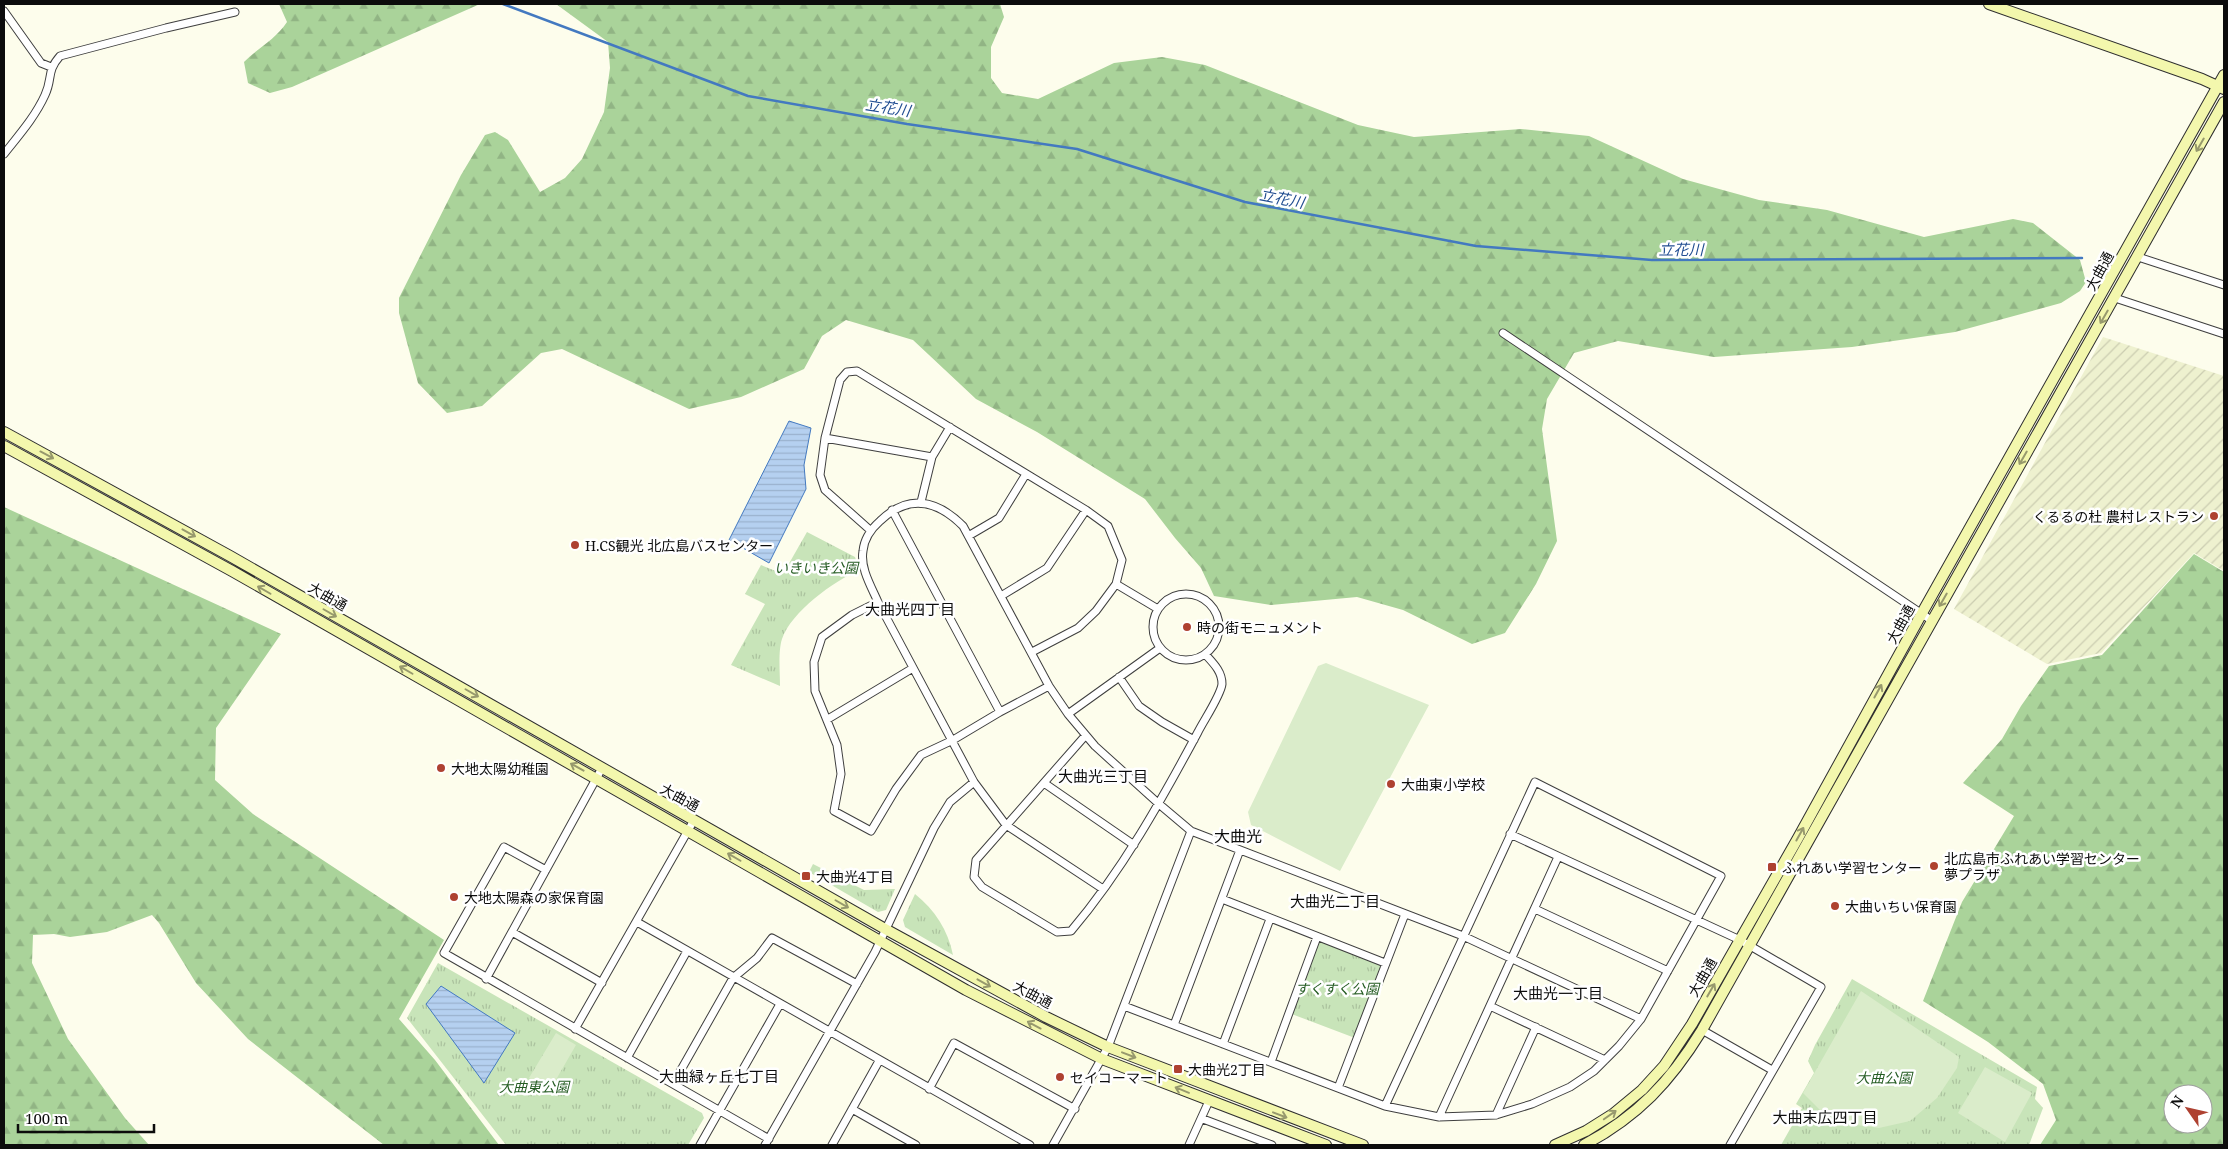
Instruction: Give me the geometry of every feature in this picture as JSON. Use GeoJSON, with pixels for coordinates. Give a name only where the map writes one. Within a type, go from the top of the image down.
{"type":"FeatureCollection","features":[{"type":"Feature","properties":{"kind":"street"},"geometry":{"type":"LineString","coordinates":[[1989,4],[2221,87]]}},
{"type":"Feature","properties":{"kind":"street"},"geometry":{"type":"LineString","coordinates":[[4,11],[41,63],[51,67]]}},
{"type":"Feature","properties":{"kind":"street"},"geometry":{"type":"LineString","coordinates":[[4,154],[38,109],[45,94],[51,67],[60,56],[235,12]]}},
{"type":"Feature","properties":{"kind":"street","name":"大曲通"},"geometry":{"type":"LineString","coordinates":[[1555,1145],[1569,1142],[1613,1114],[1642,1090],[1664,1066],[1692,1024],[1922,613],[2221,87],[2224,75]]}},
{"type":"Feature","properties":{"kind":"street","name":"大曲通"},"geometry":{"type":"LineString","coordinates":[[1584,1145],[1616,1126],[1651,1098],[1673,1074],[1702,1030],[2224,102]]}},
{"type":"Feature","properties":{"kind":"street"},"geometry":{"type":"LineString","coordinates":[[2138,256],[2224,285]]}},
{"type":"Feature","properties":{"kind":"street"},"geometry":{"type":"LineString","coordinates":[[2115,298],[2224,334]]}},
{"type":"Feature","properties":{"kind":"street"},"geometry":{"type":"LineString","coordinates":[[1502,333],[1931,620]]}},
{"type":"Feature","properties":{"kind":"street"},"geometry":{"type":"LineString","coordinates":[[870,530],[826,490],[820,475],[825,438],[840,380],[847,372],[857,371],[1086,510],[1108,526],[1122,560],[1116,584],[1096,610],[1078,628],[1032,652]]}},
{"type":"Feature","properties":{"kind":"street"},"geometry":{"type":"LineString","coordinates":[[922,502],[932,457],[950,427]]}},
{"type":"Feature","properties":{"kind":"street","name":"大曲通"},"geometry":{"type":"LineString","coordinates":[[4,432],[230,556],[887,930],[1046,1017],[1108,1047],[1363,1145]]}},
{"type":"Feature","properties":{"kind":"street"},"geometry":{"type":"LineString","coordinates":[[825,438],[932,457]]}},
{"type":"Feature","properties":{"kind":"street","name":"大曲通"},"geometry":{"type":"LineString","coordinates":[[4,446],[201,554],[966,990],[1102,1059],[1326,1145]]}},
{"type":"Feature","properties":{"kind":"street"},"geometry":{"type":"LineString","coordinates":[[970,535],[999,518],[1026,474]]}},
{"type":"Feature","properties":{"kind":"street"},"geometry":{"type":"LineString","coordinates":[[1103,889],[1006,825],[974,782],[878,602],[864,570],[863,550],[870,530],[892,510],[922,502],[950,513],[970,535],[1049,686],[1068,714],[1085,736],[1191,831],[1463,936],[1641,1019]]}},
{"type":"Feature","properties":{"kind":"street"},"geometry":{"type":"LineString","coordinates":[[892,510],[1000,712]]}},
{"type":"Feature","properties":{"kind":"street"},"geometry":{"type":"LineString","coordinates":[[1001,596],[1047,568],[1086,510]]}},
{"type":"Feature","properties":{"kind":"street"},"geometry":{"type":"LineString","coordinates":[[1116,584],[1158,609]]}},
{"type":"Feature","properties":{"kind":"street"},"geometry":{"type":"LineString","coordinates":[[1185,594],[1196,595],[1209,603],[1218,616],[1220,627],[1216,642],[1205,654],[1196,659],[1177,659],[1160,648],[1155,639],[1154,619],[1158,609],[1165,601],[1175,596],[1185,594]]}},
{"type":"Feature","properties":{"kind":"street"},"geometry":{"type":"LineString","coordinates":[[878,602],[852,615],[822,637],[814,662],[815,691],[828,718],[837,745],[841,774],[834,811],[870,831],[896,789],[921,756],[1049,686]]}},
{"type":"Feature","properties":{"kind":"street"},"geometry":{"type":"LineString","coordinates":[[1068,714],[1160,648]]}},
{"type":"Feature","properties":{"kind":"street"},"geometry":{"type":"LineString","coordinates":[[1085,736],[976,860],[974,877],[982,887],[1057,932],[1071,931],[1103,889],[1134,845],[1194,740],[1222,686],[1220,673],[1205,654]]}},
{"type":"Feature","properties":{"kind":"street"},"geometry":{"type":"LineString","coordinates":[[828,718],[913,668]]}},
{"type":"Feature","properties":{"kind":"street"},"geometry":{"type":"LineString","coordinates":[[1119,678],[1139,706],[1162,722],[1194,740]]}},
{"type":"Feature","properties":{"kind":"street"},"geometry":{"type":"LineString","coordinates":[[486,979],[602,768]]}},
{"type":"Feature","properties":{"kind":"street"},"geometry":{"type":"LineString","coordinates":[[546,870],[504,847],[444,953],[486,979],[673,1084],[767,1142],[887,930],[934,828],[950,802],[974,782]]}},
{"type":"Feature","properties":{"kind":"street"},"geometry":{"type":"LineString","coordinates":[[1124,1006],[1385,1106],[1439,1117],[1496,1115],[1532,1104],[1570,1087],[1594,1071],[1605,1060],[1641,1019],[1721,876],[1535,782],[1385,1106]]}},
{"type":"Feature","properties":{"kind":"street"},"geometry":{"type":"LineString","coordinates":[[1044,783],[1134,845]]}},
{"type":"Feature","properties":{"kind":"street"},"geometry":{"type":"LineString","coordinates":[[576,1029],[694,820]]}},
{"type":"Feature","properties":{"kind":"street"},"geometry":{"type":"LineString","coordinates":[[1053,1145],[1075,1109],[1108,1047],[1191,831]]}},
{"type":"Feature","properties":{"kind":"street"},"geometry":{"type":"LineString","coordinates":[[1510,834],[1740,940],[1820,987],[1730,1145]]}},
{"type":"Feature","properties":{"kind":"street"},"geometry":{"type":"LineString","coordinates":[[1174,1024],[1240,850]]}},
{"type":"Feature","properties":{"kind":"street"},"geometry":{"type":"LineString","coordinates":[[1439,1117],[1558,857]]}},
{"type":"Feature","properties":{"kind":"street"},"geometry":{"type":"LineString","coordinates":[[1222,899],[1385,963]]}},
{"type":"Feature","properties":{"kind":"street"},"geometry":{"type":"LineString","coordinates":[[1535,909],[1668,971]]}},
{"type":"Feature","properties":{"kind":"street"},"geometry":{"type":"LineString","coordinates":[[1338,1088],[1405,914]]}},
{"type":"Feature","properties":{"kind":"street"},"geometry":{"type":"LineString","coordinates":[[1222,1044],[1270,919]]}},
{"type":"Feature","properties":{"kind":"street"},"geometry":{"type":"LineString","coordinates":[[637,922],[1030,1145]]}},
{"type":"Feature","properties":{"kind":"street"},"geometry":{"type":"LineString","coordinates":[[512,932],[602,983]]}},
{"type":"Feature","properties":{"kind":"street"},"geometry":{"type":"LineString","coordinates":[[1271,1062],[1318,937]]}},
{"type":"Feature","properties":{"kind":"street"},"geometry":{"type":"LineString","coordinates":[[673,1084],[733,978],[757,958],[772,938],[857,984]]}},
{"type":"Feature","properties":{"kind":"street"},"geometry":{"type":"LineString","coordinates":[[627,1058],[687,951]]}},
{"type":"Feature","properties":{"kind":"street"},"geometry":{"type":"LineString","coordinates":[[700,1145],[780,1004]]}},
{"type":"Feature","properties":{"kind":"street"},"geometry":{"type":"LineString","coordinates":[[1490,1006],[1605,1060]]}},
{"type":"Feature","properties":{"kind":"street"},"geometry":{"type":"LineString","coordinates":[[1496,1115],[1536,1027]]}},
{"type":"Feature","properties":{"kind":"street"},"geometry":{"type":"LineString","coordinates":[[1702,1030],[1772,1070]]}},
{"type":"Feature","properties":{"kind":"street"},"geometry":{"type":"LineString","coordinates":[[929,1089],[954,1043],[1075,1109]]}},
{"type":"Feature","properties":{"kind":"street"},"geometry":{"type":"LineString","coordinates":[[832,1145],[879,1061]]}},
{"type":"Feature","properties":{"kind":"street"},"geometry":{"type":"LineString","coordinates":[[1189,1145],[1203,1119],[1209,1101]]}},
{"type":"Feature","properties":{"kind":"street"},"geometry":{"type":"LineString","coordinates":[[852,1109],[916,1145]]}},
{"type":"Feature","properties":{"kind":"street"},"geometry":{"type":"LineString","coordinates":[[1203,1119],[1255,1142],[1272,1145]]}},
{"type":"Feature","properties":{"kind":"green space"},"geometry":{"type":"Polygon","coordinates":[[[279,4],[480,4],[292,87],[270,93],[248,83],[244,62],[278,33],[287,22],[279,4]]]}},
{"type":"Feature","properties":{"kind":"green space"},"geometry":{"type":"Polygon","coordinates":[[[556,4],[1000,4],[1004,17],[991,47],[991,78],[1002,93],[1038,99],[1114,63],[1162,57],[1205,65],[1358,125],[1414,137],[1521,129],[1589,136],[1683,179],[1759,200],[1827,210],[1924,237],[2013,219],[2033,223],[2080,260],[2086,282],[2080,291],[2061,303],[1955,332],[1852,347],[1714,357],[1618,341],[1574,353],[1547,399],[1542,429],[1557,541],[1536,584],[1505,633],[1472,644],[1403,610],[1357,597],[1271,605],[1214,596],[1201,568],[1145,499],[1037,432],[976,399],[913,340],[846,320],[822,336],[804,369],[741,397],[689,409],[562,349],[541,353],[482,406],[447,413],[418,383],[399,313],[399,298],[461,175],[485,135],[495,132],[508,140],[540,192],[565,178],[582,159],[604,112],[610,68],[608,42],[556,4]]]}},
{"type":"Feature","properties":{"kind":"green space"},"geometry":{"type":"Polygon","coordinates":[[[2103,337],[2224,376],[2224,571],[2194,553],[2101,653],[2047,664],[1954,609],[2103,337]]]}},
{"type":"Feature","properties":{"kind":"green space"},"geometry":{"type":"Polygon","coordinates":[[[4,507],[281,634],[216,728],[215,780],[253,814],[444,940],[399,1019],[435,1060],[499,1145],[384,1145],[248,1039],[196,983],[159,923],[152,915],[107,932],[70,937],[54,934],[33,935],[32,963],[68,1039],[125,1118],[149,1145],[4,1145],[4,507]]]}},
{"type":"Feature","properties":{"kind":"green space","name":"いきいき公園"},"geometry":{"type":"Polygon","coordinates":[[[807,532],[855,557],[859,570],[814,598],[794,618],[782,639],[779,662],[780,686],[731,665],[765,604],[745,594],[761,565],[783,574],[807,532]]]}},
{"type":"Feature","properties":{"kind":"green space"},"geometry":{"type":"Polygon","coordinates":[[[2194,554],[2224,572],[2224,1145],[2040,1145],[2056,1120],[2043,1084],[1988,1042],[1923,1001],[1962,902],[2014,816],[1963,783],[2002,739],[2021,706],[2049,666],[2102,655],[2194,554]]]}},
{"type":"Feature","properties":{"kind":"green space"},"geometry":{"type":"Polygon","coordinates":[[[1326,663],[1429,705],[1340,871],[1251,825],[1248,812],[1318,666],[1326,663]]]}},
{"type":"Feature","properties":{"kind":"green space"},"geometry":{"type":"Polygon","coordinates":[[[813,864],[864,890],[895,889],[886,910],[878,912],[809,872],[813,864]]]}},
{"type":"Feature","properties":{"kind":"green space"},"geometry":{"type":"Polygon","coordinates":[[[915,894],[940,921],[948,937],[953,955],[905,927],[903,920],[915,894]]]}},
{"type":"Feature","properties":{"kind":"green space","name":"すくすく公園"},"geometry":{"type":"Polygon","coordinates":[[[1317,937],[1385,963],[1355,1038],[1289,1013],[1317,937]]]}},
{"type":"Feature","properties":{"kind":"green space","name":"大曲東公園"},"geometry":{"type":"Polygon","coordinates":[[[438,963],[702,1113],[704,1118],[688,1145],[506,1145],[407,1018],[438,963]]]}},
{"type":"Feature","properties":{"kind":"green space","name":"大曲公園"},"geometry":{"type":"Polygon","coordinates":[[[1852,979],[2037,1087],[2035,1099],[2043,1108],[2029,1145],[1781,1145],[1802,1108],[1796,1104],[1814,1073],[1808,1061],[1852,979]]]}},
{"type":"Feature","properties":{"kind":"green space"},"geometry":{"type":"Polygon","coordinates":[[[1861,991],[1959,1057],[1957,1068],[1937,1098],[1910,1121],[1879,1128],[1849,1124],[1821,1111],[1803,1093],[1861,991]]]}},
{"type":"Feature","properties":{"kind":"green space"},"geometry":{"type":"Polygon","coordinates":[[[556,1033],[576,1045],[550,1090],[529,1078],[556,1033]]]}},
{"type":"Feature","properties":{"kind":"green space"},"geometry":{"type":"Polygon","coordinates":[[[1985,1067],[2032,1093],[2005,1142],[1958,1113],[1985,1067]]]}},
{"type":"Feature","properties":{"kind":"water"},"geometry":{"type":"Polygon","coordinates":[[[789,421],[811,428],[804,465],[806,489],[769,563],[729,540],[789,421]]]}},
{"type":"Feature","properties":{"kind":"water"},"geometry":{"type":"Polygon","coordinates":[[[441,986],[515,1033],[484,1083],[426,1004],[441,986]]]}},
{"type":"Feature","properties":{"kind":"waterway","name":"立花川"},"geometry":{"type":"LineString","coordinates":[[503,4],[748,96],[907,124],[1077,149],[1245,202],[1476,246],[1652,260],[2082,258]]}},
{"type":"Feature","properties":{"kind":"place","name":"くるるの杜 農村レストラン"},"geometry":{"type":"Point","coordinates":[2214,516]}},
{"type":"Feature","properties":{"kind":"place","name":"H.CS観光 北広島バスセンター"},"geometry":{"type":"Point","coordinates":[575,545]}},
{"type":"Feature","properties":{"kind":"place","name":"時の街モニュメント"},"geometry":{"type":"Point","coordinates":[1187,627]}},
{"type":"Feature","properties":{"kind":"place","name":"大地太陽幼稚園"},"geometry":{"type":"Point","coordinates":[441,768]}},
{"type":"Feature","properties":{"kind":"place","name":"大曲東小学校"},"geometry":{"type":"Point","coordinates":[1391,784]}},
{"type":"Feature","properties":{"kind":"place","name":"北広島市ふれあい学習センター 夢プラザ"},"geometry":{"type":"Point","coordinates":[1934,866]}},
{"type":"Feature","properties":{"kind":"place","name":"ふれあい学習センター"},"geometry":{"type":"Point","coordinates":[1772,867]}},
{"type":"Feature","properties":{"kind":"place","name":"大曲光4丁目"},"geometry":{"type":"Point","coordinates":[806,876]}},
{"type":"Feature","properties":{"kind":"place","name":"大地太陽森の家保育園"},"geometry":{"type":"Point","coordinates":[454,897]}},
{"type":"Feature","properties":{"kind":"place","name":"大曲いちい保育園"},"geometry":{"type":"Point","coordinates":[1835,906]}},
{"type":"Feature","properties":{"kind":"place","name":"大曲光2丁目"},"geometry":{"type":"Point","coordinates":[1178,1069]}},
{"type":"Feature","properties":{"kind":"place","name":"セイコーマート"},"geometry":{"type":"Point","coordinates":[1060,1077]}},
{"type":"Feature","properties":{"kind":"district","name":"大曲光四丁目"},"geometry":{"type":"Point","coordinates":[910,609]}},
{"type":"Feature","properties":{"kind":"district","name":"大曲光三丁目"},"geometry":{"type":"Point","coordinates":[1103,776]}},
{"type":"Feature","properties":{"kind":"district","name":"大曲光"},"geometry":{"type":"Point","coordinates":[1238,836]}},
{"type":"Feature","properties":{"kind":"district","name":"大曲光二丁目"},"geometry":{"type":"Point","coordinates":[1335,901]}},
{"type":"Feature","properties":{"kind":"district","name":"大曲光一丁目"},"geometry":{"type":"Point","coordinates":[1558,993]}},
{"type":"Feature","properties":{"kind":"district","name":"大曲緑ヶ丘七丁目"},"geometry":{"type":"Point","coordinates":[719,1076]}},
{"type":"Feature","properties":{"kind":"district","name":"大曲末広四丁目"},"geometry":{"type":"Point","coordinates":[1825,1117]}}]}
